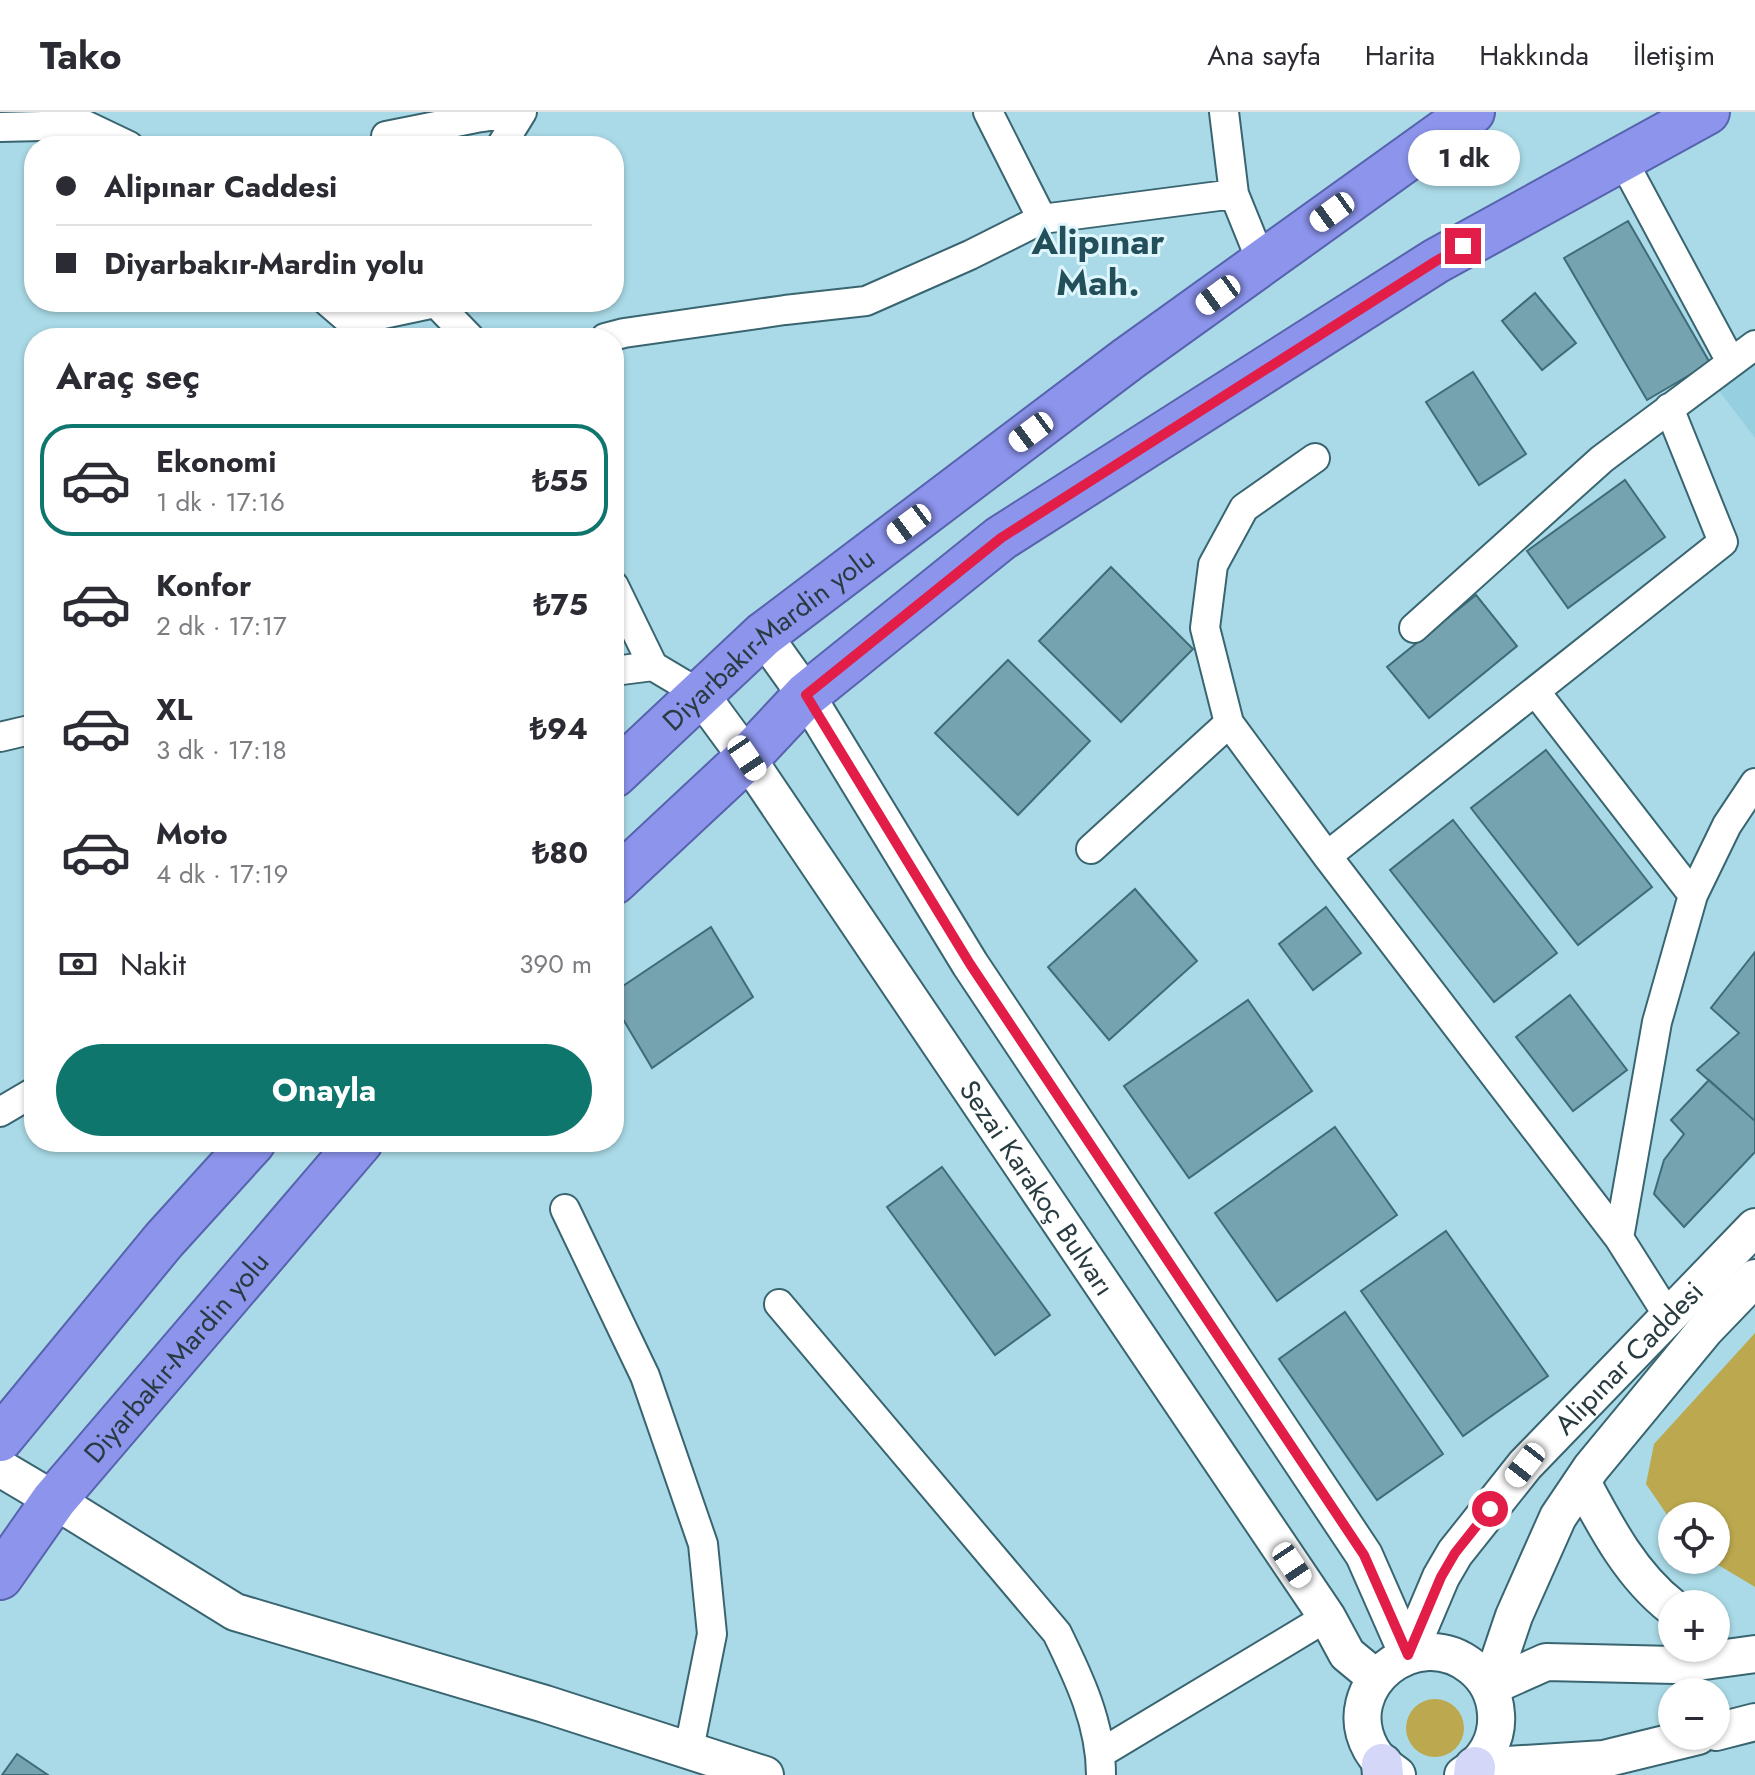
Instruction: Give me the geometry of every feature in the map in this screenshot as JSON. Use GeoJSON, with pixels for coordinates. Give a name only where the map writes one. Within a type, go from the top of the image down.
{"type":"FeatureCollection","features":[{"type":"Feature","properties":{"kind":"highway","name":"Diyarbakır-Mardin yolu"},"geometry":{"type":"LineString","coordinates":[[624,766],[763,635],[1128,359],[1472,112]]}},
{"type":"Feature","properties":{"kind":"highway"},"geometry":{"type":"LineString","coordinates":[[624,873],[747,758],[806,695],[1001,538],[1436,261],[1707,112]]}},
{"type":"Feature","properties":{"kind":"highway"},"geometry":{"type":"LineString","coordinates":[[0,1439],[164,1240],[244,1152]]}},
{"type":"Feature","properties":{"kind":"highway","name":"Diyarbakır-Mardin yolu"},"geometry":{"type":"LineString","coordinates":[[0,1577],[54,1500],[351,1152]]}},
{"type":"Feature","properties":{"kind":"street"},"geometry":{"type":"LineString","coordinates":[[386,136],[519,112]]}},
{"type":"Feature","properties":{"kind":"street"},"geometry":{"type":"LineString","coordinates":[[506,136],[519,112]]}},
{"type":"Feature","properties":{"kind":"street"},"geometry":{"type":"LineString","coordinates":[[988,112],[1042,219]]}},
{"type":"Feature","properties":{"kind":"street"},"geometry":{"type":"LineString","coordinates":[[1224,112],[1234,194],[1262,263]]}},
{"type":"Feature","properties":{"kind":"street"},"geometry":{"type":"LineString","coordinates":[[0,127],[83,119],[112,136]]}},
{"type":"Feature","properties":{"kind":"street"},"geometry":{"type":"LineString","coordinates":[[1622,159],[1731,362]]}},
{"type":"Feature","properties":{"kind":"street"},"geometry":{"type":"LineString","coordinates":[[624,333],[866,301],[1042,219],[1234,194]]}},
{"type":"Feature","properties":{"kind":"street"},"geometry":{"type":"LineString","coordinates":[[340,312],[350,321],[390,312]]}},
{"type":"Feature","properties":{"kind":"street"},"geometry":{"type":"LineString","coordinates":[[445,312],[460,328]]}},
{"type":"Feature","properties":{"kind":"street"},"geometry":{"type":"LineString","coordinates":[[1414,628],[1602,459],[1755,345]]}},
{"type":"Feature","properties":{"kind":"street"},"geometry":{"type":"LineString","coordinates":[[1327,856],[1723,542],[1669,408]]}},
{"type":"Feature","properties":{"kind":"street"},"geometry":{"type":"LineString","coordinates":[[1315,458],[1244,508],[1213,565],[1205,628],[1229,723],[1619,1238],[1669,1317]]}},
{"type":"Feature","properties":{"kind":"street"},"geometry":{"type":"LineString","coordinates":[[624,607],[653,666],[700,694]]}},
{"type":"Feature","properties":{"kind":"street"},"geometry":{"type":"LineString","coordinates":[[763,635],[806,695],[970,964],[1364,1555],[1408,1655]]}},
{"type":"Feature","properties":{"kind":"street"},"geometry":{"type":"LineString","coordinates":[[624,670],[653,666]]}},
{"type":"Feature","properties":{"kind":"street"},"geometry":{"type":"LineString","coordinates":[[1535,691],[1693,895]]}},
{"type":"Feature","properties":{"kind":"street","name":"Sezai Karakoç Bulvarı"},"geometry":{"type":"LineString","coordinates":[[700,694],[747,758],[1327,1617],[1347,1654],[1376,1678]]}},
{"type":"Feature","properties":{"kind":"street"},"geometry":{"type":"LineString","coordinates":[[1091,849],[1229,723]]}},
{"type":"Feature","properties":{"kind":"street"},"geometry":{"type":"LineString","coordinates":[[0,737],[24,731]]}},
{"type":"Feature","properties":{"kind":"street"},"geometry":{"type":"LineString","coordinates":[[1619,1238],[1657,1022],[1693,895],[1727,825],[1755,783]]}},
{"type":"Feature","properties":{"kind":"street"},"geometry":{"type":"LineString","coordinates":[[0,1112],[24,1098]]}},
{"type":"Feature","properties":{"kind":"street"},"geometry":{"type":"LineString","coordinates":[[565,1209],[645,1376],[703,1544],[712,1634],[689,1749]]}},
{"type":"Feature","properties":{"kind":"street","name":"Alipınar Caddesi"},"geometry":{"type":"LineString","coordinates":[[1408,1655],[1441,1577],[1455,1553],[1525,1465],[1755,1227]]}},
{"type":"Feature","properties":{"kind":"street","name":"Alipınar Caddesi"},"geometry":{"type":"LineString","coordinates":[[1490,1687],[1514,1616],[1558,1517],[1591,1468],[1705,1330],[1755,1278]]}},
{"type":"Feature","properties":{"kind":"street"},"geometry":{"type":"LineString","coordinates":[[779,1304],[1057,1633],[1083,1687],[1101,1764],[1327,1617]]}},
{"type":"Feature","properties":{"kind":"street"},"geometry":{"type":"LineString","coordinates":[[0,1468],[235,1612],[545,1704],[765,1775]]}},
{"type":"Feature","properties":{"kind":"street"},"geometry":{"type":"LineString","coordinates":[[1582,1482],[1612,1539],[1658,1596]]}},
{"type":"Feature","properties":{"kind":"street"},"geometry":{"type":"LineString","coordinates":[[1730,1642],[1755,1654]]}},
{"type":"Feature","properties":{"kind":"street"},"geometry":{"type":"LineString","coordinates":[[1387,1771],[1371,1749],[1365,1732],[1363,1713],[1367,1695],[1376,1678],[1390,1664],[1408,1655],[1427,1651],[1446,1653],[1464,1660],[1479,1672],[1490,1687],[1497,1721],[1494,1738],[1471,1772]]}},
{"type":"Feature","properties":{"kind":"street"},"geometry":{"type":"LineString","coordinates":[[1490,1687],[1546,1662],[1675,1665],[1755,1654]]}},
{"type":"Feature","properties":{"kind":"street"},"geometry":{"type":"LineString","coordinates":[[1730,1728],[1755,1722]]}},
{"type":"Feature","properties":{"kind":"street"},"geometry":{"type":"LineString","coordinates":[[1471,1772],[1597,1767],[1658,1748]]}},
{"type":"Feature","properties":{"kind":"shaded area"},"geometry":{"type":"Polygon","coordinates":[[[1755,363],[1755,438],[1717,388],[1755,363]]]}},
{"type":"Feature","properties":{"kind":"shaded area"},"geometry":{"type":"Polygon","coordinates":[[[1755,1333],[1755,1587],[1730,1572],[1730,1502],[1658,1502],[1646,1484],[1654,1444],[1755,1333]]]}},
{"type":"Feature","properties":{"kind":"shaded area"},"geometry":{"type":"Polygon","coordinates":[[[1435,1699],[1456,1707],[1464,1728],[1456,1749],[1435,1757],[1414,1749],[1406,1728],[1414,1707],[1435,1699]]]}},
{"type":"Feature","properties":{"kind":"building"},"geometry":{"type":"Polygon","coordinates":[[[1628,221],[1710,363],[1647,400],[1564,258],[1628,221]]]}},
{"type":"Feature","properties":{"kind":"building"},"geometry":{"type":"Polygon","coordinates":[[[1535,293],[1576,343],[1542,370],[1502,321],[1535,293]]]}},
{"type":"Feature","properties":{"kind":"building"},"geometry":{"type":"Polygon","coordinates":[[[1473,372],[1526,454],[1479,485],[1426,402],[1473,372]]]}},
{"type":"Feature","properties":{"kind":"building"},"geometry":{"type":"Polygon","coordinates":[[[1625,480],[1665,537],[1568,608],[1527,551],[1625,480]]]}},
{"type":"Feature","properties":{"kind":"building"},"geometry":{"type":"Polygon","coordinates":[[[1111,567],[1193,649],[1121,722],[1039,641],[1111,567]]]}},
{"type":"Feature","properties":{"kind":"building"},"geometry":{"type":"Polygon","coordinates":[[[1476,595],[1517,646],[1429,718],[1387,667],[1476,595]]]}},
{"type":"Feature","properties":{"kind":"building"},"geometry":{"type":"Polygon","coordinates":[[[1008,660],[1090,741],[1018,815],[935,733],[1008,660]]]}},
{"type":"Feature","properties":{"kind":"building"},"geometry":{"type":"Polygon","coordinates":[[[1546,750],[1652,887],[1578,945],[1471,808],[1546,750]]]}},
{"type":"Feature","properties":{"kind":"building"},"geometry":{"type":"Polygon","coordinates":[[[1453,820],[1557,953],[1494,1002],[1390,870],[1453,820]]]}},
{"type":"Feature","properties":{"kind":"building"},"geometry":{"type":"Polygon","coordinates":[[[1135,889],[1197,961],[1109,1040],[1048,967],[1135,889]]]}},
{"type":"Feature","properties":{"kind":"building"},"geometry":{"type":"Polygon","coordinates":[[[1326,907],[1361,953],[1313,990],[1279,944],[1326,907]]]}},
{"type":"Feature","properties":{"kind":"building"},"geometry":{"type":"Polygon","coordinates":[[[711,927],[753,997],[652,1068],[624,1021],[624,985],[711,927]]]}},
{"type":"Feature","properties":{"kind":"building"},"geometry":{"type":"Polygon","coordinates":[[[1755,952],[1755,1121],[1697,1070],[1739,1033],[1711,1008],[1755,952]]]}},
{"type":"Feature","properties":{"kind":"building"},"geometry":{"type":"Polygon","coordinates":[[[1570,995],[1627,1070],[1573,1111],[1516,1037],[1570,995]]]}},
{"type":"Feature","properties":{"kind":"building"},"geometry":{"type":"Polygon","coordinates":[[[1248,1000],[1312,1091],[1189,1178],[1124,1086],[1248,1000]]]}},
{"type":"Feature","properties":{"kind":"building"},"geometry":{"type":"Polygon","coordinates":[[[1709,1080],[1755,1121],[1755,1152],[1684,1227],[1654,1194],[1664,1160],[1684,1134],[1671,1120],[1709,1080]]]}},
{"type":"Feature","properties":{"kind":"building"},"geometry":{"type":"Polygon","coordinates":[[[1335,1127],[1397,1215],[1277,1301],[1215,1213],[1335,1127]]]}},
{"type":"Feature","properties":{"kind":"building"},"geometry":{"type":"Polygon","coordinates":[[[942,1167],[1050,1315],[995,1355],[887,1207],[942,1167]]]}},
{"type":"Feature","properties":{"kind":"building"},"geometry":{"type":"Polygon","coordinates":[[[1446,1231],[1548,1376],[1463,1436],[1361,1291],[1446,1231]]]}},
{"type":"Feature","properties":{"kind":"building"},"geometry":{"type":"Polygon","coordinates":[[[1345,1312],[1443,1454],[1377,1500],[1279,1359],[1345,1312]]]}},
{"type":"Feature","properties":{"kind":"building"},"geometry":{"type":"Polygon","coordinates":[[[17,1754],[48,1775],[2,1775],[17,1754]]]}},
{"type":"Feature","properties":{"kind":"district","name":"Alipınar Mah."},"geometry":{"type":"Point","coordinates":[1098,262]}},
{"type":"Feature","properties":{"kind":"route"},"geometry":{"type":"LineString","coordinates":[[1463,246],[1001,538],[806,695],[970,964],[1364,1555],[1408,1655],[1441,1577],[1455,1553],[1490,1509]]}}]}
